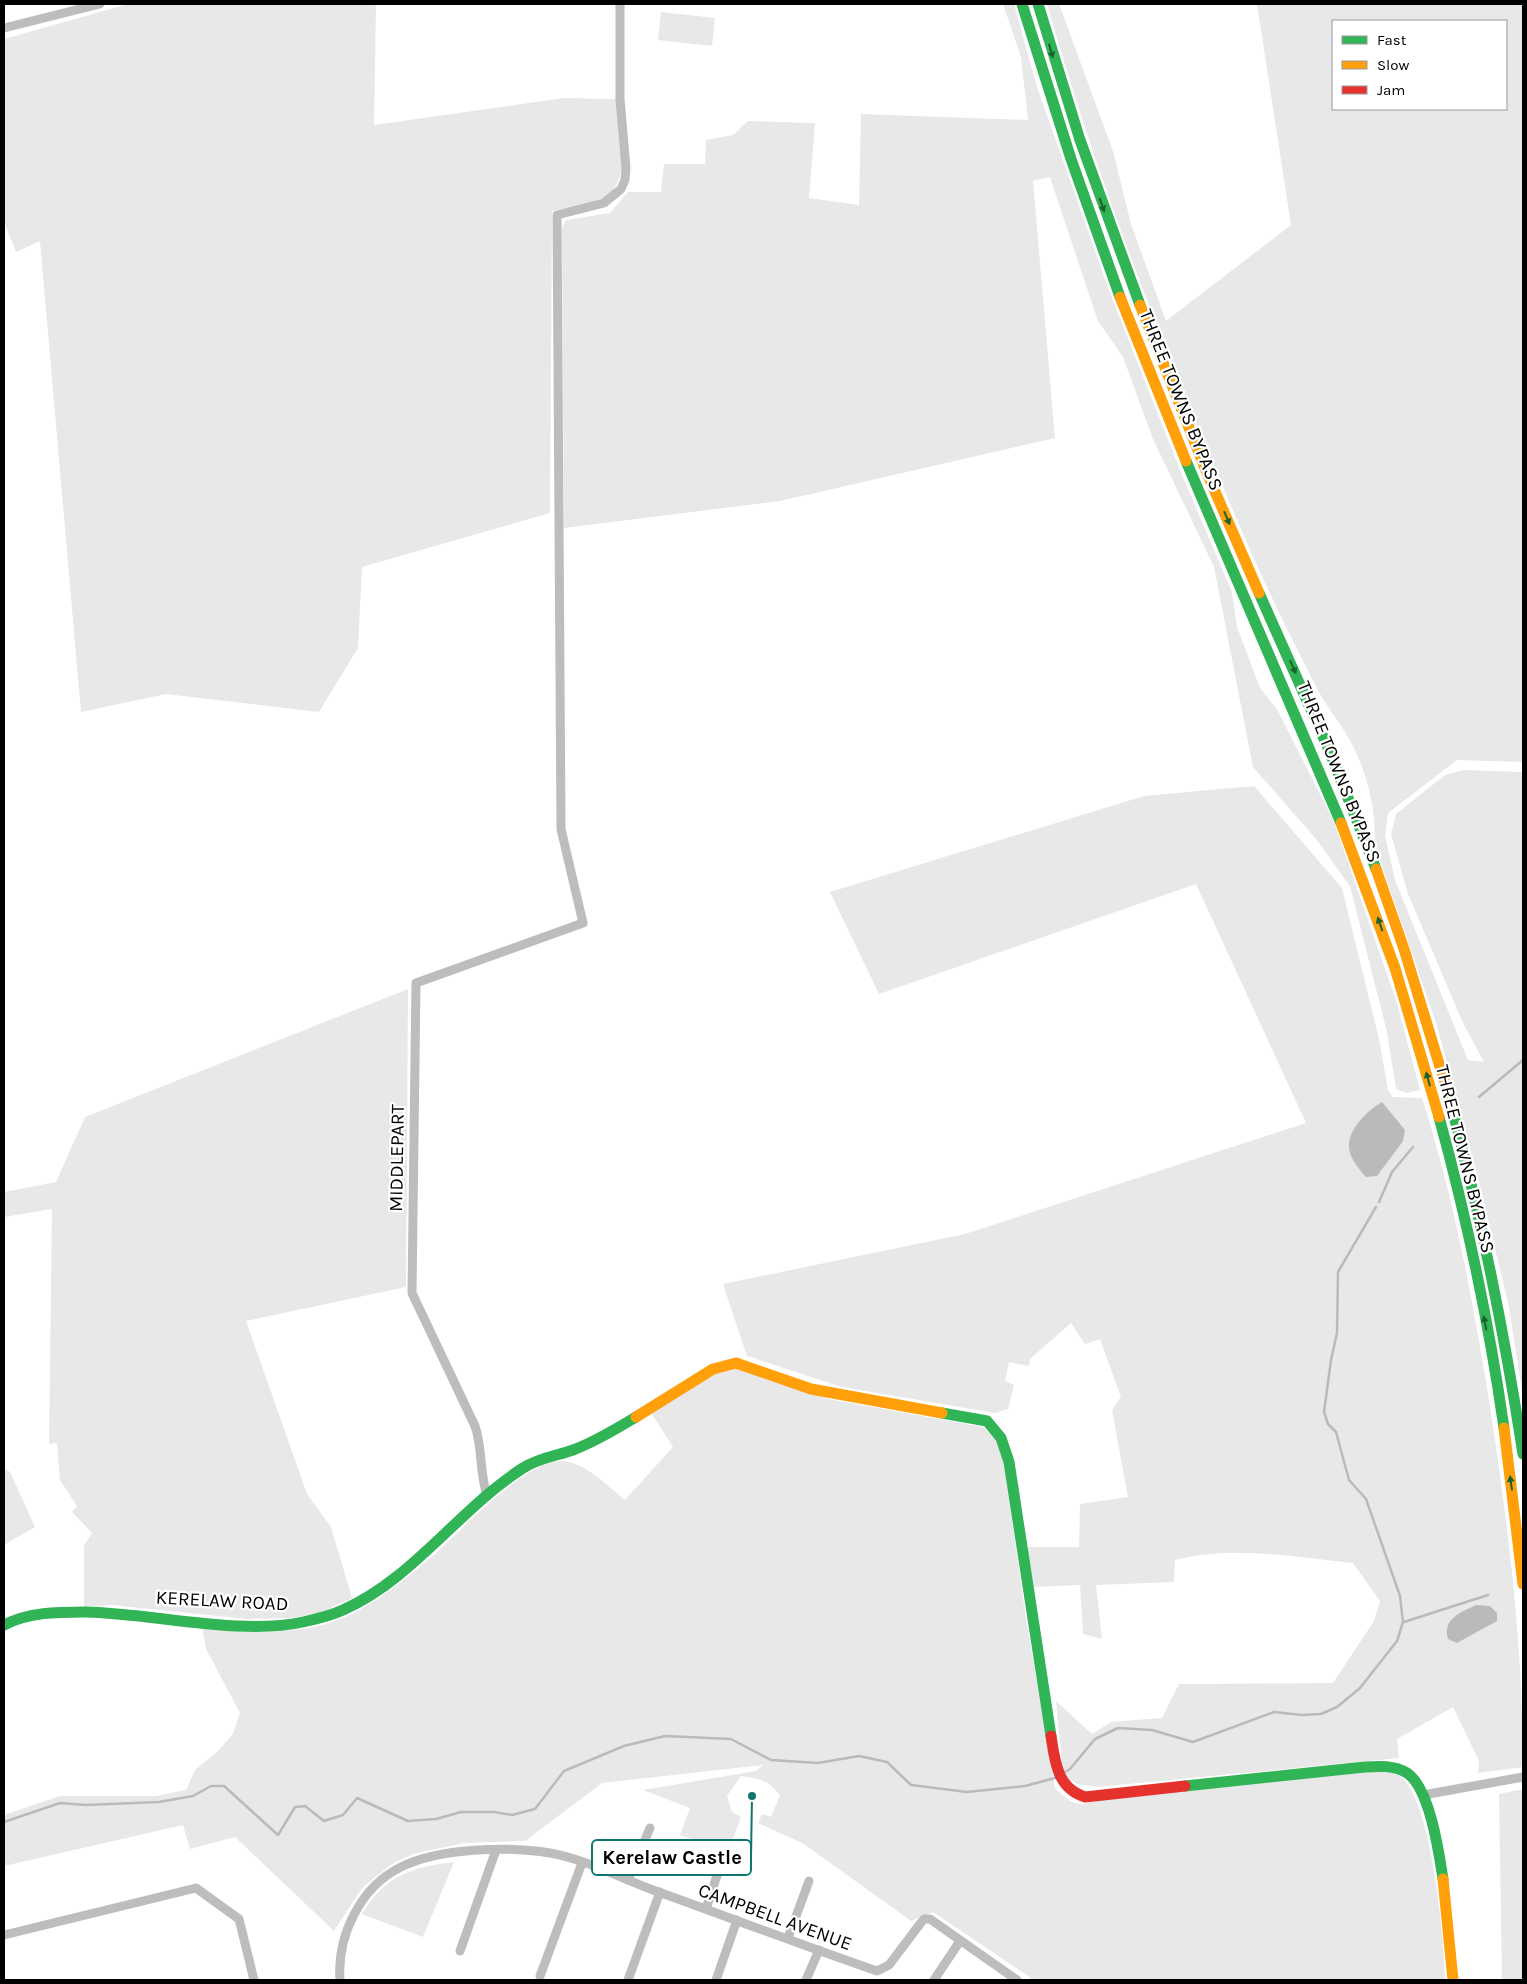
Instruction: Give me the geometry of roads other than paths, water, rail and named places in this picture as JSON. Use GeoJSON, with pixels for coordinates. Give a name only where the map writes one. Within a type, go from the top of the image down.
{"type":"FeatureCollection","features":[{"type":"Feature","properties":{"kind":"main road","name":"THREE TOWNS BYPASS"},"geometry":{"type":"LineString","coordinates":[[1022,4],[1063,139],[1123,305],[1166,415],[1324,776],[1395,968],[1444,1138],[1468,1239],[1491,1353],[1507,1452],[1523,1584]]}},
{"type":"Feature","properties":{"kind":"main road","name":"THREE TOWNS BYPASS"},"geometry":{"type":"LineString","coordinates":[[1038,4],[1074,123],[1137,300],[1235,538],[1339,771],[1402,944],[1459,1133],[1507,1351],[1523,1454]]}},
{"type":"Feature","properties":{"kind":"main road","name":"KERELAW ROAD"},"geometry":{"type":"LineString","coordinates":[[4,1625],[28,1616],[107,1611],[246,1624],[310,1622],[350,1608],[372,1595],[415,1562],[487,1495],[533,1462],[570,1452],[599,1439],[713,1369],[736,1363],[811,1389],[987,1421],[1001,1438],[1009,1462],[1060,1776],[1069,1790],[1085,1797],[1387,1766],[1400,1770],[1413,1778],[1423,1795]]}},
{"type":"Feature","properties":{"kind":"main road"},"geometry":{"type":"LineString","coordinates":[[1423,1795],[1434,1833],[1447,1895],[1453,1980]]}},
{"type":"Feature","properties":{"kind":"street"},"geometry":{"type":"LineString","coordinates":[[4,28],[96,4]]}},
{"type":"Feature","properties":{"kind":"street","name":"MIDDLEPART"},"geometry":{"type":"LineString","coordinates":[[487,1495],[481,1478],[480,1440],[475,1426],[412,1292],[416,983],[584,923],[562,829],[557,215],[604,203],[621,189],[625,180],[626,168],[620,99],[620,4]]}},
{"type":"Feature","properties":{"kind":"street"},"geometry":{"type":"LineString","coordinates":[[1423,1795],[1500,1783],[1523,1777]]}},
{"type":"Feature","properties":{"kind":"street"},"geometry":{"type":"LineString","coordinates":[[628,1880],[650,1828]]}},
{"type":"Feature","properties":{"kind":"street"},"geometry":{"type":"LineString","coordinates":[[460,1951],[496,1850]]}},
{"type":"Feature","properties":{"kind":"street","name":"CAMPBELL AVENUE"},"geometry":{"type":"LineString","coordinates":[[340,1980],[339,1966],[350,1923],[375,1885],[394,1871],[417,1861],[496,1850],[549,1853],[582,1863],[819,1950],[881,1970],[889,1965],[924,1920],[930,1919],[960,1941]]}},
{"type":"Feature","properties":{"kind":"street"},"geometry":{"type":"LineString","coordinates":[[706,1909],[724,1854]]}},
{"type":"Feature","properties":{"kind":"street"},"geometry":{"type":"LineString","coordinates":[[540,1976],[582,1863]]}},
{"type":"Feature","properties":{"kind":"street"},"geometry":{"type":"LineString","coordinates":[[788,1938],[809,1881]]}},
{"type":"Feature","properties":{"kind":"street"},"geometry":{"type":"LineString","coordinates":[[4,1935],[196,1888],[239,1919],[254,1980]]}},
{"type":"Feature","properties":{"kind":"street"},"geometry":{"type":"LineString","coordinates":[[628,1980],[660,1892]]}},
{"type":"Feature","properties":{"kind":"street"},"geometry":{"type":"LineString","coordinates":[[716,1980],[737,1920]]}},
{"type":"Feature","properties":{"kind":"street"},"geometry":{"type":"LineString","coordinates":[[934,1980],[960,1941],[1017,1980]]}},
{"type":"Feature","properties":{"kind":"street"},"geometry":{"type":"LineString","coordinates":[[806,1980],[819,1950]]}},
{"type":"Feature","properties":{"kind":"waterway"},"geometry":{"type":"LineString","coordinates":[[1479,1097],[1523,1060]]}},
{"type":"Feature","properties":{"kind":"waterway"},"geometry":{"type":"LineString","coordinates":[[1379,1202],[1392,1172],[1413,1147]]}},
{"type":"Feature","properties":{"kind":"waterway"},"geometry":{"type":"LineString","coordinates":[[1062,1774],[1070,1769],[1095,1739],[1118,1728],[1152,1730],[1193,1742],[1274,1712],[1302,1715],[1321,1714],[1337,1707],[1360,1688],[1397,1641],[1403,1622],[1400,1596],[1366,1499],[1349,1480],[1336,1432],[1328,1424],[1324,1412],[1331,1360],[1337,1333],[1338,1272],[1376,1207]]}},
{"type":"Feature","properties":{"kind":"waterway"},"geometry":{"type":"LineString","coordinates":[[1404,1622],[1488,1595]]}},
{"type":"Feature","properties":{"kind":"waterway"},"geometry":{"type":"LineString","coordinates":[[4,1822],[60,1803],[85,1805],[159,1802],[193,1796],[211,1786],[224,1786],[278,1835],[295,1807],[305,1806],[324,1821],[343,1815],[357,1798],[408,1821],[436,1819],[461,1812],[494,1812],[512,1815],[535,1809],[564,1771],[624,1746],[665,1736],[731,1739],[771,1760],[818,1763],[859,1756],[887,1762],[911,1785],[967,1792],[1025,1786],[1055,1778]]}},
{"type":"Feature","properties":{"kind":"place","name":"Kerelaw Castle"},"geometry":{"type":"Point","coordinates":[752,1796]}}]}
